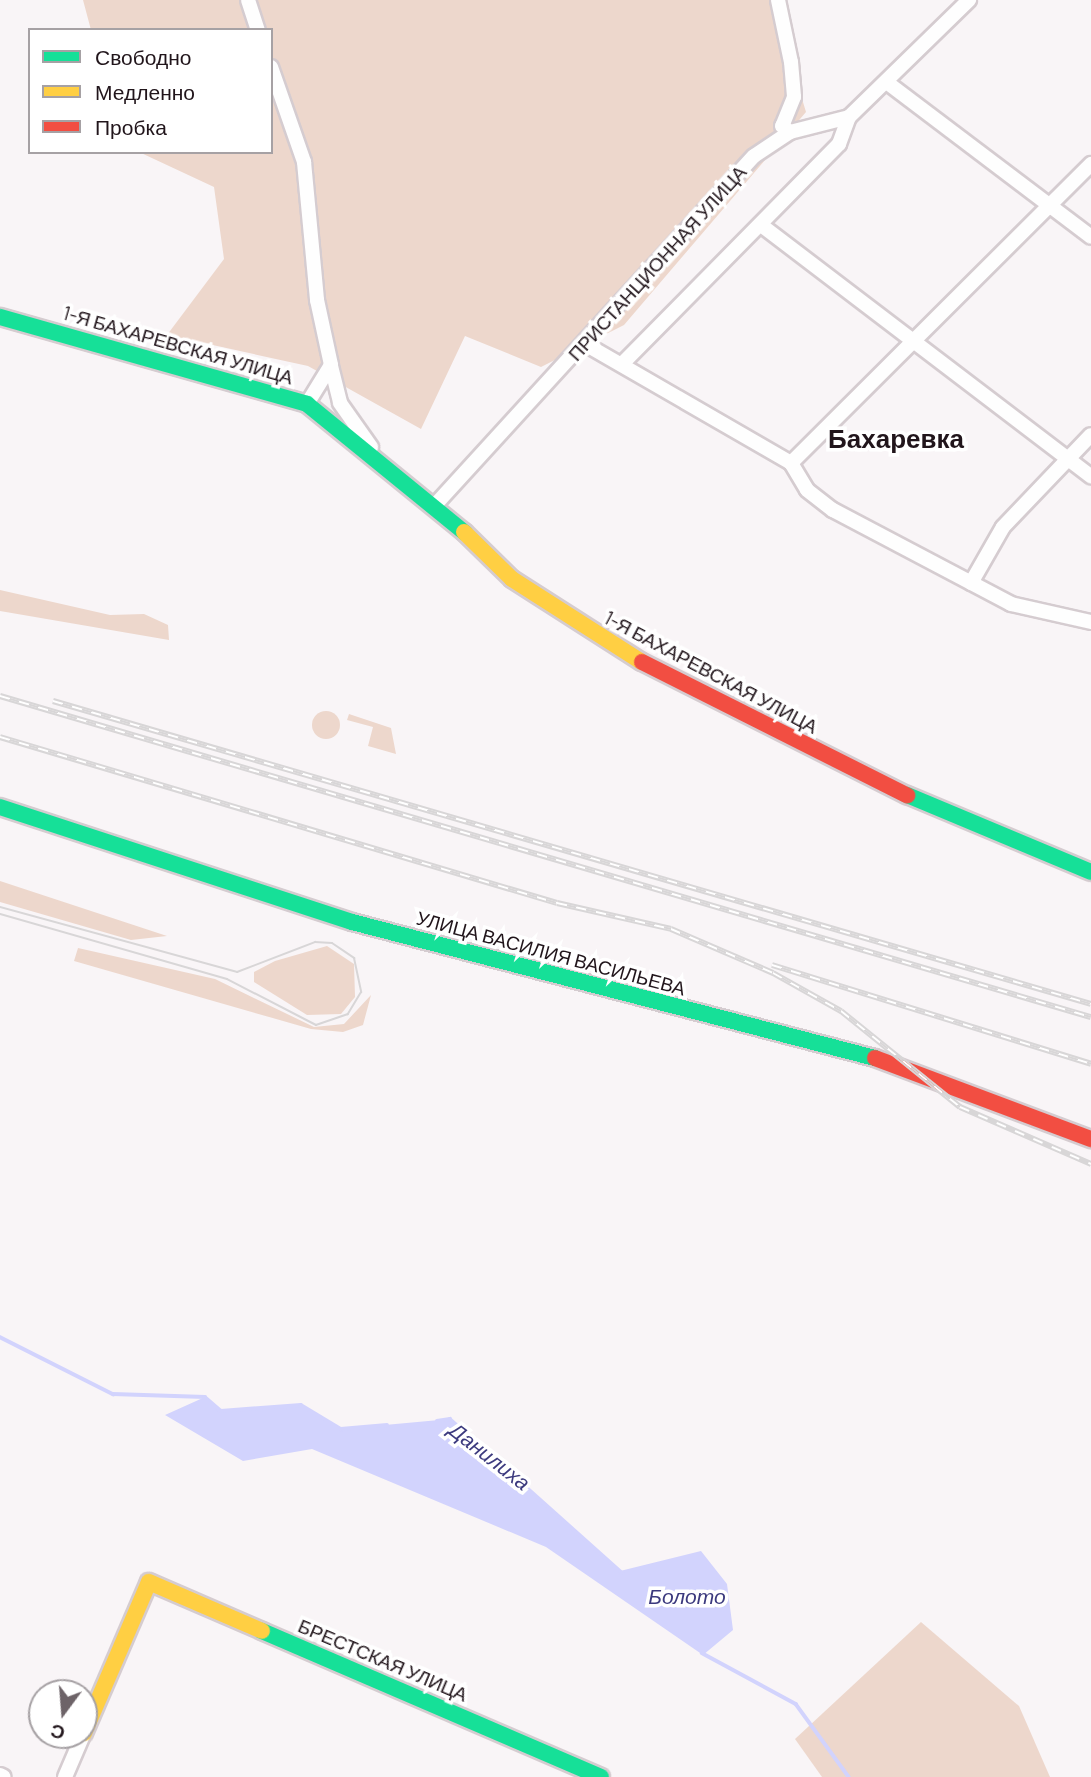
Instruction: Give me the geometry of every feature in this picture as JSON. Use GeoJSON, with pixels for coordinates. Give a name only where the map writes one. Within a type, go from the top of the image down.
{"type":"FeatureCollection","features":[{"type":"Feature","properties":{"kind":"street"},"geometry":{"type":"LineString","coordinates":[[248,0],[257,28]]}},
{"type":"Feature","properties":{"kind":"street"},"geometry":{"type":"LineString","coordinates":[[778,0],[791,62],[794,97],[782,126],[790,132]]}},
{"type":"Feature","properties":{"kind":"street"},"geometry":{"type":"LineString","coordinates":[[622,364],[839,144],[849,117],[888,84],[969,0]]}},
{"type":"Feature","properties":{"kind":"street"},"geometry":{"type":"LineString","coordinates":[[273,74],[304,162],[317,300],[340,403],[375,453]]}},
{"type":"Feature","properties":{"kind":"street"},"geometry":{"type":"LineString","coordinates":[[888,84],[1091,237]]}},
{"type":"Feature","properties":{"kind":"street","name":"ПРИСТАНЦИОННАЯ УЛИЦА"},"geometry":{"type":"LineString","coordinates":[[436,504],[754,156],[790,132],[849,117]]}},
{"type":"Feature","properties":{"kind":"street"},"geometry":{"type":"LineString","coordinates":[[792,463],[915,344],[1091,164]]}},
{"type":"Feature","properties":{"kind":"street"},"geometry":{"type":"LineString","coordinates":[[761,225],[1091,476]]}},
{"type":"Feature","properties":{"kind":"street","name":"1-Я БАХАРЕВСКАЯ УЛИЦА"},"geometry":{"type":"LineString","coordinates":[[0,317],[307,404],[375,453],[436,504],[512,579],[606,643],[875,782],[1091,872]]}},
{"type":"Feature","properties":{"kind":"street"},"geometry":{"type":"LineString","coordinates":[[585,344],[792,463],[800,481],[825,504],[1022,608],[1091,622]]}},
{"type":"Feature","properties":{"kind":"street"},"geometry":{"type":"LineString","coordinates":[[307,404],[331,365]]}},
{"type":"Feature","properties":{"kind":"street"},"geometry":{"type":"LineString","coordinates":[[971,583],[1003,527],[1068,456],[1091,435]]}},
{"type":"Feature","properties":{"kind":"street","name":"УЛИЦА ВАСИЛИЯ ВАСИЛЬЕВА"},"geometry":{"type":"LineString","coordinates":[[0,807],[352,922],[906,1066],[1091,1139]]}},
{"type":"Feature","properties":{"kind":"street","name":"БРЕСТСКАЯ УЛИЦА"},"geometry":{"type":"LineString","coordinates":[[98,1701],[149,1582],[601,1777]]}},
{"type":"Feature","properties":{"kind":"street"},"geometry":{"type":"LineString","coordinates":[[65,1777],[77,1749]]}},
{"type":"Feature","properties":{"kind":"shaded area"},"geometry":{"type":"Polygon","coordinates":[[[83,0],[772,0],[806,112],[624,325],[541,367],[465,336],[421,429],[308,366],[167,335],[224,259],[214,187],[143,154],[273,154],[273,28],[90,28],[83,0]]]}},
{"type":"Feature","properties":{"kind":"shaded area"},"geometry":{"type":"Polygon","coordinates":[[[0,590],[110,615],[144,614],[168,625],[169,640],[0,611],[0,590]]]}},
{"type":"Feature","properties":{"kind":"shaded area"},"geometry":{"type":"Polygon","coordinates":[[[326,711],[336,715],[340,725],[336,735],[326,739],[316,735],[312,725],[316,715],[326,711]]]}},
{"type":"Feature","properties":{"kind":"shaded area"},"geometry":{"type":"Polygon","coordinates":[[[349,714],[391,728],[396,754],[368,746],[373,727],[347,720],[349,714]]]}},
{"type":"Feature","properties":{"kind":"shaded area"},"geometry":{"type":"Polygon","coordinates":[[[0,881],[167,936],[131,940],[0,902],[0,881]]]}},
{"type":"Feature","properties":{"kind":"shaded area"},"geometry":{"type":"Polygon","coordinates":[[[327,946],[354,964],[355,997],[341,1014],[307,1015],[254,982],[254,972],[275,961],[327,946]]]}},
{"type":"Feature","properties":{"kind":"shaded area"},"geometry":{"type":"Polygon","coordinates":[[[78,948],[215,979],[314,1027],[344,1024],[371,995],[363,1025],[343,1032],[311,1029],[74,961],[78,948]]]}},
{"type":"Feature","properties":{"kind":"shaded area"},"geometry":{"type":"Polygon","coordinates":[[[921,1622],[1019,1706],[1050,1777],[822,1777],[795,1739],[921,1622]]]}},
{"type":"Feature","properties":{"kind":"water","name":"Болото"},"geometry":{"type":"Polygon","coordinates":[[[205,1397],[221,1411],[301,1405],[341,1429],[450,1419],[620,1571],[701,1551],[727,1584],[733,1630],[703,1655],[546,1547],[312,1449],[243,1461],[165,1415],[205,1397]]]}},
{"type":"Feature","properties":{"kind":"waterway","name":"Данилиха"},"geometry":{"type":"LineString","coordinates":[[0,1337],[113,1394],[205,1397],[221,1411],[301,1405],[341,1429],[387,1425]]}},
{"type":"Feature","properties":{"kind":"waterway","name":"Данилиха"},"geometry":{"type":"LineString","coordinates":[[437,1421],[450,1419],[622,1573]]}},
{"type":"Feature","properties":{"kind":"waterway","name":"Данилиха"},"geometry":{"type":"LineString","coordinates":[[702,1653],[796,1704],[849,1777]]}},
{"type":"Feature","properties":{"kind":"tram line"},"geometry":{"type":"LineString","coordinates":[[0,907],[237,972],[315,942],[332,943],[354,958],[361,992],[348,1014],[316,1025],[227,979],[0,914]]}},
{"type":"Feature","properties":{"kind":"railway"},"geometry":{"type":"LineString","coordinates":[[0,696],[1091,1017]]}},
{"type":"Feature","properties":{"kind":"railway"},"geometry":{"type":"LineString","coordinates":[[53,701],[1091,1004]]}},
{"type":"Feature","properties":{"kind":"railway"},"geometry":{"type":"LineString","coordinates":[[0,737],[557,903],[671,929],[773,973],[841,1011],[960,1107],[1091,1164]]}},
{"type":"Feature","properties":{"kind":"railway"},"geometry":{"type":"LineString","coordinates":[[772,965],[1091,1064]]}},
{"type":"Feature","properties":{"kind":"traffic: fast"},"geometry":{"type":"LineString","coordinates":[[0,317],[307,404],[464,532]]}},
{"type":"Feature","properties":{"kind":"traffic: fast"},"geometry":{"type":"LineString","coordinates":[[907,795],[1091,872]]}},
{"type":"Feature","properties":{"kind":"traffic: fast"},"geometry":{"type":"LineString","coordinates":[[0,807],[352,922],[875,1058]]}},
{"type":"Feature","properties":{"kind":"traffic: fast"},"geometry":{"type":"LineString","coordinates":[[262,1631],[601,1777]]}},
{"type":"Feature","properties":{"kind":"traffic: slow"},"geometry":{"type":"LineString","coordinates":[[464,532],[512,579],[642,662]]}},
{"type":"Feature","properties":{"kind":"traffic: slow"},"geometry":{"type":"LineString","coordinates":[[98,1700],[149,1582],[262,1631]]}},
{"type":"Feature","properties":{"kind":"traffic: jam"},"geometry":{"type":"LineString","coordinates":[[642,662],[907,795]]}},
{"type":"Feature","properties":{"kind":"traffic: jam"},"geometry":{"type":"LineString","coordinates":[[875,1058],[1091,1139]]}},
{"type":"Feature","properties":{"kind":"district","name":"Бахаревка"},"geometry":{"type":"Point","coordinates":[896,438]}}]}
